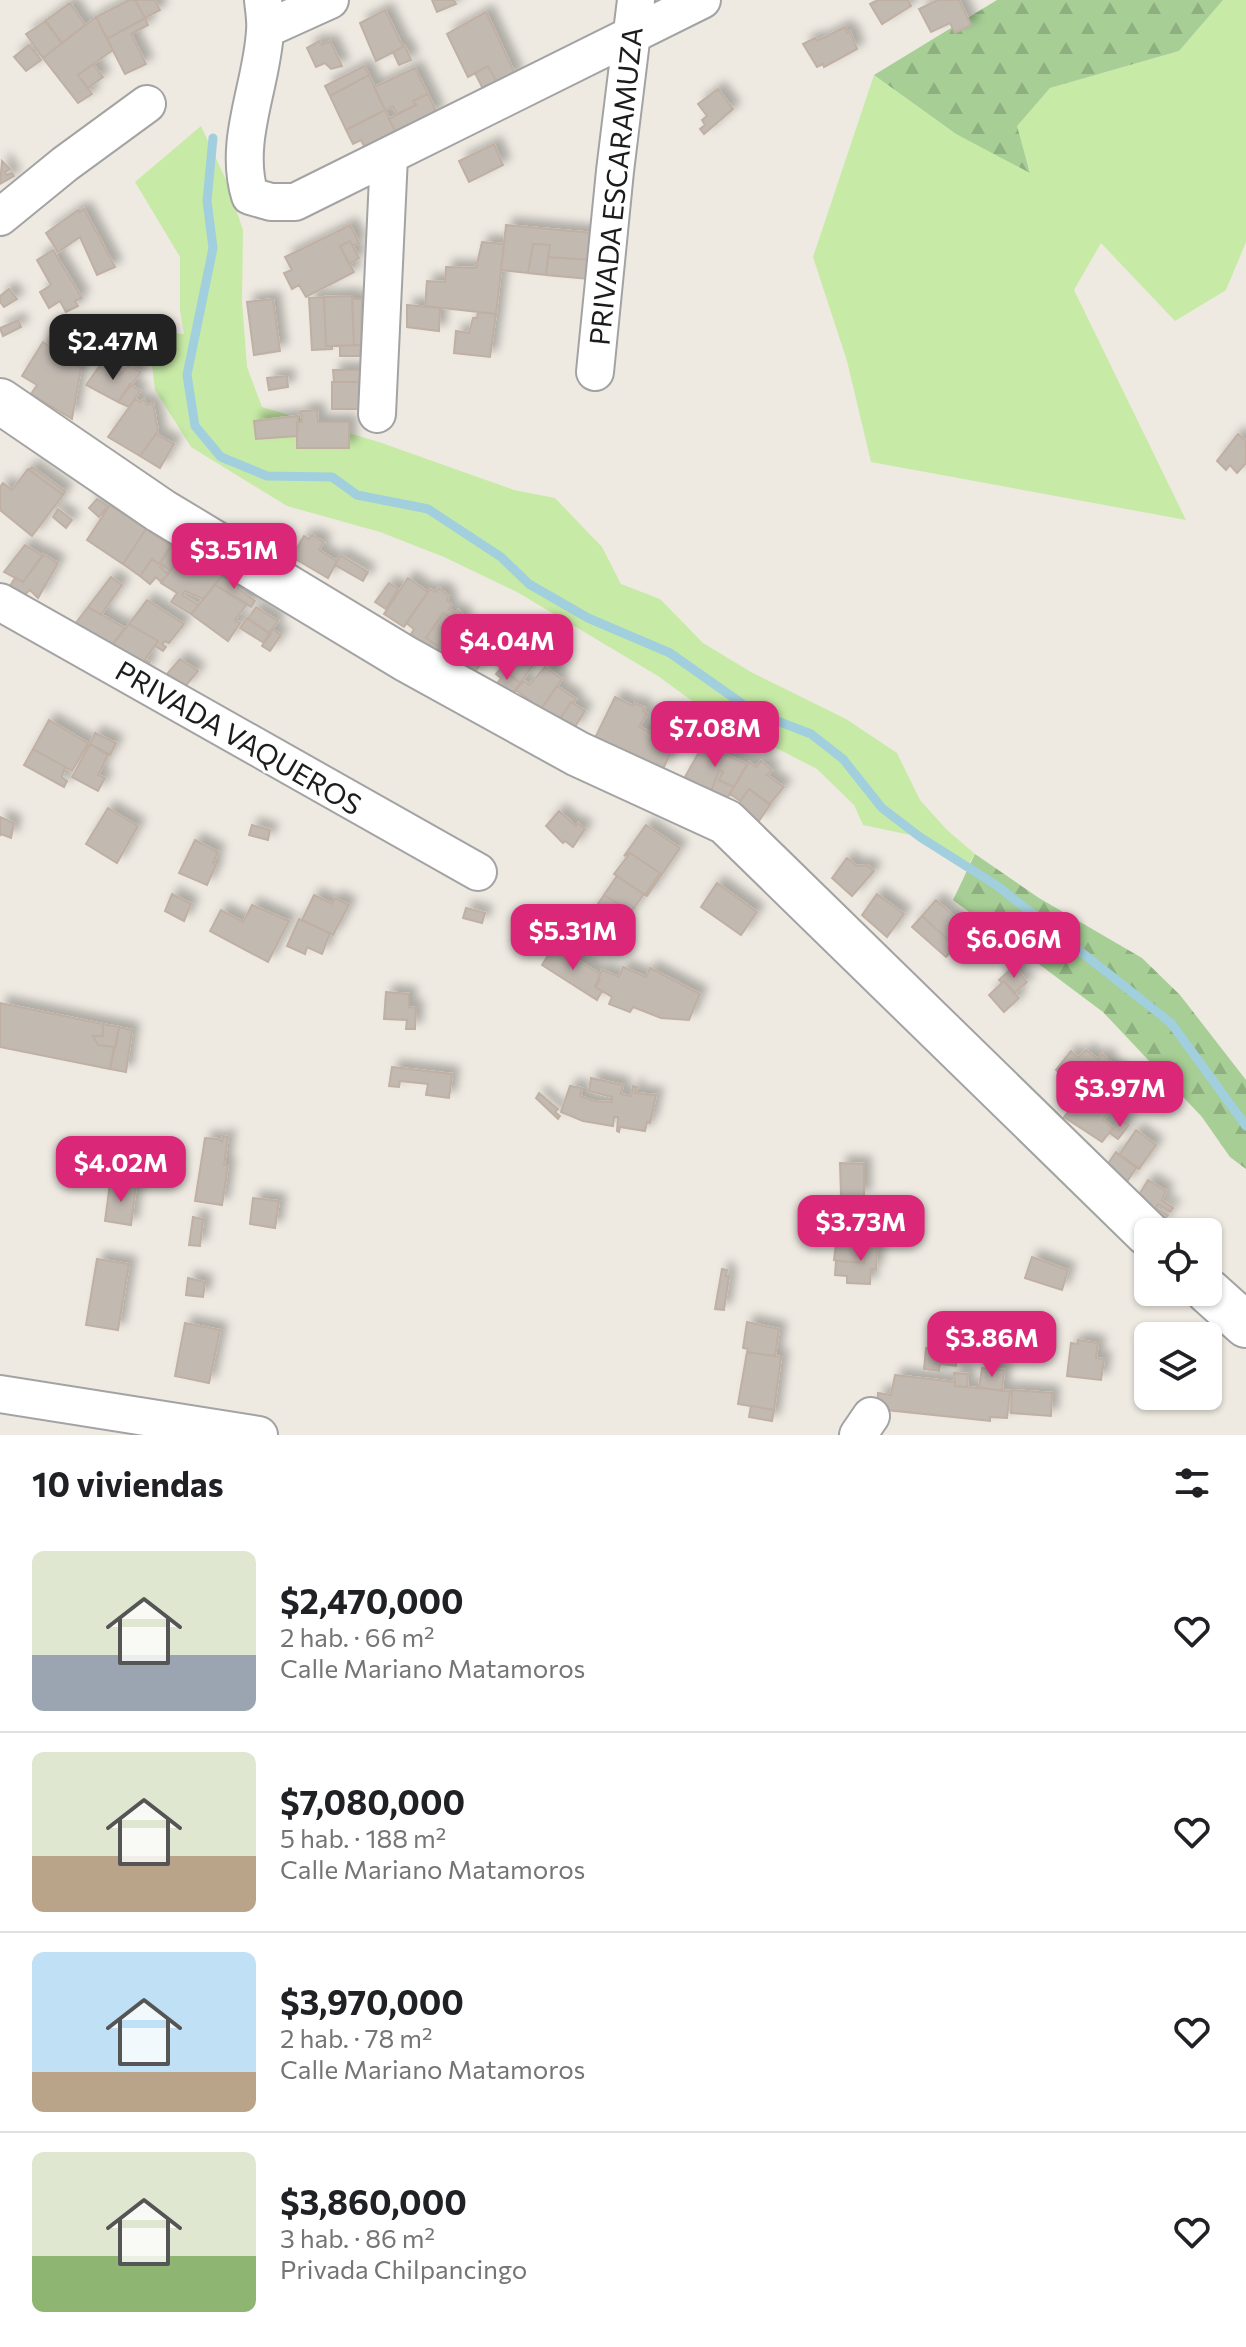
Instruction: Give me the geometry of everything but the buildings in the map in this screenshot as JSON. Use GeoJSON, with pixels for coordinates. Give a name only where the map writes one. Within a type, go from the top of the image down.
{"type":"FeatureCollection","features":[{"type":"Feature","properties":{"kind":"street"},"geometry":{"type":"LineString","coordinates":[[330,0],[264,14],[244,151],[245,177],[250,196],[271,202],[295,202],[702,0]]}},
{"type":"Feature","properties":{"kind":"street","name":"PRIVADA ESCARAMUZA"},"geometry":{"type":"LineString","coordinates":[[595,372],[636,0]]}},
{"type":"Feature","properties":{"kind":"street"},"geometry":{"type":"LineString","coordinates":[[0,217],[65,164],[147,104]]}},
{"type":"Feature","properties":{"kind":"street"},"geometry":{"type":"LineString","coordinates":[[377,414],[389,156]]}},
{"type":"Feature","properties":{"kind":"street"},"geometry":{"type":"LineString","coordinates":[[0,401],[161,511],[406,659],[578,754],[726,822],[1134,1220]]}},
{"type":"Feature","properties":{"kind":"street","name":"PRIVADA VAQUEROS"},"geometry":{"type":"LineString","coordinates":[[0,602],[478,872]]}},
{"type":"Feature","properties":{"kind":"street"},"geometry":{"type":"LineString","coordinates":[[1222,1304],[1246,1325]]}},
{"type":"Feature","properties":{"kind":"street"},"geometry":{"type":"LineString","coordinates":[[0,1394],[103,1424],[259,1435]]}},
{"type":"Feature","properties":{"kind":"green space"},"geometry":{"type":"Polygon","coordinates":[[[997,0],[1223,0],[1179,51],[1050,88],[1017,126],[1030,173],[956,134],[874,75],[997,0]]]}},
{"type":"Feature","properties":{"kind":"green space"},"geometry":{"type":"Polygon","coordinates":[[[1223,0],[1246,0],[1246,242],[1226,290],[1175,321],[1101,243],[1074,290],[1186,520],[871,462],[847,361],[813,257],[874,75],[956,134],[1030,171],[1016,126],[1050,88],[1179,51],[1223,0]]]}},
{"type":"Feature","properties":{"kind":"green space"},"geometry":{"type":"Polygon","coordinates":[[[201,126],[226,180],[243,230],[242,301],[247,367],[262,407],[379,442],[514,490],[555,498],[602,547],[621,584],[660,599],[703,643],[751,672],[846,719],[897,753],[920,800],[947,830],[975,854],[967,867],[920,837],[863,825],[854,805],[817,769],[710,714],[658,676],[517,592],[444,557],[380,532],[287,506],[191,447],[155,390],[148,331],[184,334],[180,311],[180,257],[135,182],[201,126]]]}},
{"type":"Feature","properties":{"kind":"green space"},"geometry":{"type":"Polygon","coordinates":[[[975,854],[1039,898],[1142,958],[1180,995],[1246,1080],[1246,1169],[1230,1157],[1202,1117],[1103,1012],[953,900],[975,854]]]}},
{"type":"Feature","properties":{"kind":"waterway"},"geometry":{"type":"LineString","coordinates":[[213,138],[207,201],[213,248],[187,375],[195,426],[221,457],[267,476],[332,477],[357,495],[428,509],[501,557],[529,584],[588,618],[670,653],[754,712],[811,734],[843,759],[882,808],[920,837],[996,885],[1171,1023],[1246,1126]]}}]}
